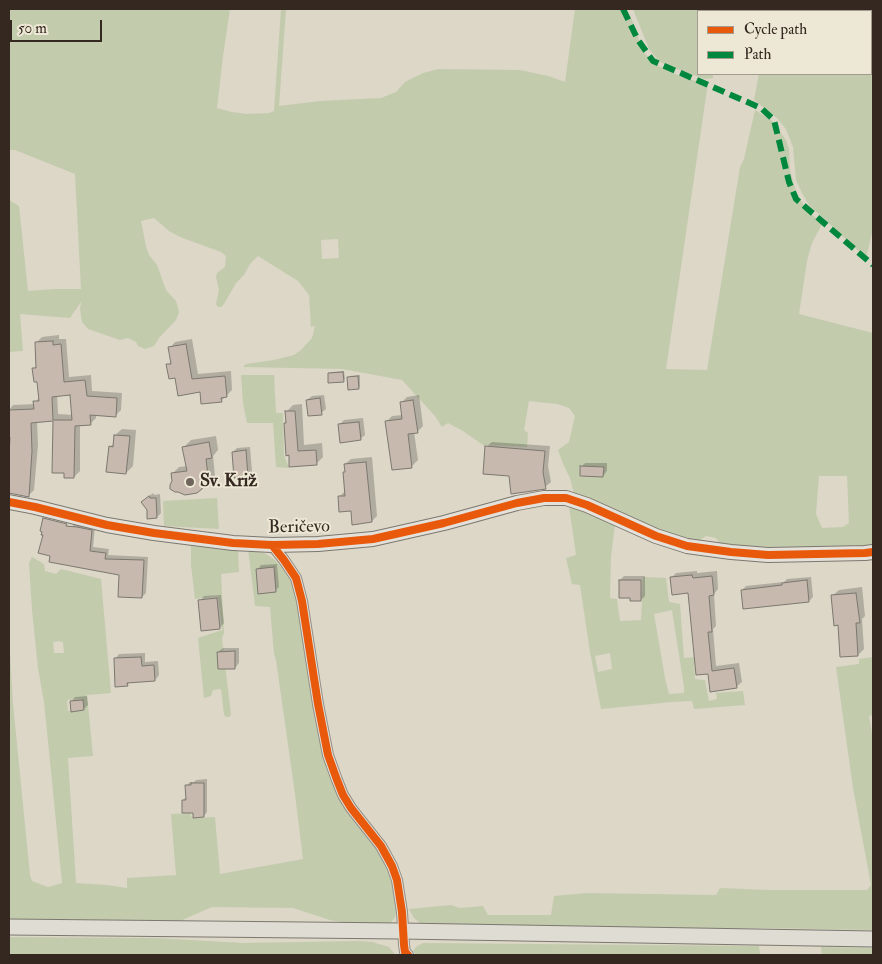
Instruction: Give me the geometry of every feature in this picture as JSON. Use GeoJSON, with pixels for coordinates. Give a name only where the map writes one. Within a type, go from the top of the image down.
{"type":"FeatureCollection","features":[{"type":"Feature","properties":{"kind":"main road"},"geometry":{"type":"LineString","coordinates":[[9,927],[873,939]]}},
{"type":"Feature","properties":{"kind":"street","name":"Beričevo"},"geometry":{"type":"LineString","coordinates":[[9,502],[107,525],[154,533],[233,543],[272,545],[318,544],[373,539],[517,503],[544,498],[566,498],[587,505],[656,536],[687,546],[768,555],[873,552]]}},
{"type":"Feature","properties":{"kind":"street"},"geometry":{"type":"LineString","coordinates":[[272,545],[296,578],[302,601],[328,755],[343,795],[380,846],[392,866],[397,880],[405,952],[408,955]]}},
{"type":"Feature","properties":{"kind":"green space"},"geometry":{"type":"Polygon","coordinates":[[[9,9],[230,9],[217,108],[247,114],[274,111],[281,9],[286,9],[279,106],[320,101],[381,98],[396,92],[405,82],[423,73],[439,69],[520,70],[565,82],[575,9],[627,9],[642,50],[654,64],[682,77],[708,83],[666,369],[707,370],[740,167],[744,159],[755,110],[771,120],[786,140],[789,149],[790,170],[796,192],[807,210],[822,224],[812,243],[807,261],[799,314],[873,333],[873,546],[750,549],[721,545],[716,538],[706,536],[697,542],[665,535],[574,494],[570,478],[558,450],[569,442],[575,416],[569,408],[557,404],[529,401],[524,430],[528,433],[527,447],[483,445],[448,423],[442,427],[435,416],[402,380],[342,369],[243,367],[246,364],[294,355],[312,338],[315,326],[311,327],[309,295],[298,281],[258,256],[236,283],[224,304],[218,307],[216,304],[219,290],[216,277],[217,273],[225,267],[226,256],[221,252],[180,237],[169,231],[154,218],[141,221],[146,246],[149,255],[157,265],[166,290],[176,301],[179,312],[176,320],[154,346],[145,349],[128,338],[120,340],[88,329],[82,322],[81,302],[70,318],[20,314],[23,351],[9,352],[9,200],[19,206],[28,291],[81,289],[75,174],[15,150],[9,150],[9,9]],[[338,239],[321,240],[322,259],[339,258],[338,239]],[[579,466],[581,477],[602,476],[602,466],[579,466]],[[819,476],[816,514],[822,528],[843,527],[849,523],[847,476],[819,476]]]}},
{"type":"Feature","properties":{"kind":"green space"},"geometry":{"type":"Polygon","coordinates":[[[633,9],[725,9],[697,10],[697,75],[713,75],[713,78],[705,79],[660,62],[649,49],[633,9]]]}},
{"type":"Feature","properties":{"kind":"green space"},"geometry":{"type":"Polygon","coordinates":[[[873,9],[873,229],[866,258],[809,205],[796,180],[793,147],[786,129],[777,118],[754,100],[759,75],[872,75],[872,10],[770,10],[873,9]]]}},
{"type":"Feature","properties":{"kind":"green space"},"geometry":{"type":"Polygon","coordinates":[[[241,375],[274,375],[276,413],[283,413],[284,455],[289,468],[276,467],[273,423],[247,423],[241,375]]]}},
{"type":"Feature","properties":{"kind":"green space"},"geometry":{"type":"Polygon","coordinates":[[[217,498],[219,529],[164,526],[163,501],[217,498]]]}},
{"type":"Feature","properties":{"kind":"green space"},"geometry":{"type":"Polygon","coordinates":[[[569,506],[615,524],[611,557],[610,598],[617,599],[620,621],[641,620],[643,577],[666,578],[669,602],[680,604],[684,658],[694,657],[695,679],[705,680],[709,701],[717,699],[716,693],[743,691],[745,705],[694,709],[692,701],[601,709],[580,585],[572,584],[566,558],[576,555],[569,506]],[[672,610],[654,614],[669,694],[684,693],[672,610]],[[610,653],[595,656],[598,672],[612,669],[610,653]]]}},
{"type":"Feature","properties":{"kind":"green space"},"geometry":{"type":"Polygon","coordinates":[[[191,546],[238,549],[239,572],[221,574],[224,633],[222,638],[231,715],[229,717],[224,715],[221,689],[213,690],[211,696],[204,698],[198,638],[222,630],[218,596],[195,599],[191,546]]]}},
{"type":"Feature","properties":{"kind":"green space"},"geometry":{"type":"Polygon","coordinates":[[[248,549],[266,554],[275,560],[287,572],[294,585],[344,806],[384,859],[389,872],[397,909],[395,917],[390,924],[358,925],[330,920],[293,908],[212,907],[180,921],[9,920],[9,635],[13,704],[30,875],[32,881],[48,887],[62,883],[44,702],[38,668],[32,610],[29,563],[32,557],[44,564],[45,571],[56,574],[61,569],[101,579],[111,693],[87,695],[93,756],[68,758],[76,883],[127,888],[127,878],[176,875],[171,814],[190,813],[192,818],[215,817],[220,874],[303,859],[274,654],[270,607],[255,606],[248,549]],[[53,642],[54,653],[64,653],[63,642],[53,642]],[[82,699],[67,700],[68,711],[83,710],[82,699]]]}},
{"type":"Feature","properties":{"kind":"green space"},"geometry":{"type":"Polygon","coordinates":[[[873,657],[873,715],[869,716],[873,739],[873,930],[428,926],[414,918],[409,909],[451,905],[460,908],[483,906],[488,915],[551,915],[554,896],[586,893],[716,895],[720,888],[867,890],[871,885],[853,788],[836,667],[859,664],[859,659],[873,657]]]}},
{"type":"Feature","properties":{"kind":"green space"},"geometry":{"type":"Polygon","coordinates":[[[9,937],[156,938],[243,943],[359,941],[372,942],[389,947],[394,953],[393,955],[9,955],[9,937]]]}},
{"type":"Feature","properties":{"kind":"green space"},"geometry":{"type":"Polygon","coordinates":[[[423,943],[759,946],[760,955],[416,955],[413,951],[423,943]]]}},
{"type":"Feature","properties":{"kind":"green space"},"geometry":{"type":"Polygon","coordinates":[[[821,947],[873,948],[873,955],[822,955],[821,947]]]}},
{"type":"Feature","properties":{"kind":"building"},"geometry":{"type":"Polygon","coordinates":[[[53,341],[53,345],[61,344],[64,382],[85,380],[87,396],[117,398],[116,417],[90,415],[91,425],[75,426],[74,478],[64,478],[64,473],[52,473],[53,421],[31,423],[32,451],[29,497],[9,493],[9,410],[34,409],[33,401],[39,401],[37,382],[34,382],[32,368],[36,368],[35,342],[53,341]],[[70,395],[52,397],[53,420],[72,420],[70,395]]]}},
{"type":"Feature","properties":{"kind":"building"},"geometry":{"type":"Polygon","coordinates":[[[186,344],[192,379],[225,376],[227,397],[221,398],[222,402],[201,404],[200,392],[178,396],[175,378],[169,379],[166,364],[171,364],[168,347],[186,344]]]}},
{"type":"Feature","properties":{"kind":"building"},"geometry":{"type":"Polygon","coordinates":[[[343,372],[344,382],[328,383],[328,373],[343,372]]]}},
{"type":"Feature","properties":{"kind":"building"},"geometry":{"type":"Polygon","coordinates":[[[358,376],[359,389],[348,390],[347,377],[358,376]]]}},
{"type":"Feature","properties":{"kind":"building"},"geometry":{"type":"Polygon","coordinates":[[[320,398],[322,415],[308,416],[306,400],[320,398]]]}},
{"type":"Feature","properties":{"kind":"building"},"geometry":{"type":"Polygon","coordinates":[[[413,400],[418,433],[408,434],[412,468],[392,470],[385,421],[402,419],[400,402],[413,400]]]}},
{"type":"Feature","properties":{"kind":"building"},"geometry":{"type":"Polygon","coordinates":[[[285,411],[295,411],[298,451],[316,450],[317,465],[289,467],[289,455],[286,456],[285,411]]]}},
{"type":"Feature","properties":{"kind":"building"},"geometry":{"type":"Polygon","coordinates":[[[359,422],[361,440],[340,443],[338,424],[359,422]]]}},
{"type":"Feature","properties":{"kind":"building"},"geometry":{"type":"Polygon","coordinates":[[[114,435],[130,436],[126,474],[106,472],[109,446],[113,447],[114,435]]]}},
{"type":"Feature","properties":{"kind":"building"},"geometry":{"type":"Polygon","coordinates":[[[209,442],[212,458],[206,459],[209,484],[204,484],[197,493],[185,495],[170,489],[171,473],[187,471],[182,447],[209,442]]]}},
{"type":"Feature","properties":{"kind":"building"},"geometry":{"type":"Polygon","coordinates":[[[485,446],[545,451],[543,472],[546,489],[511,494],[509,476],[483,474],[485,446]]]}},
{"type":"Feature","properties":{"kind":"building"},"geometry":{"type":"Polygon","coordinates":[[[246,450],[248,477],[234,478],[232,452],[246,450]]]}},
{"type":"Feature","properties":{"kind":"building"},"geometry":{"type":"Polygon","coordinates":[[[366,462],[372,522],[352,525],[351,511],[339,512],[338,496],[345,496],[344,464],[366,462]]]}},
{"type":"Feature","properties":{"kind":"building"},"geometry":{"type":"Polygon","coordinates":[[[580,466],[604,467],[603,477],[580,476],[580,466]]]}},
{"type":"Feature","properties":{"kind":"building"},"geometry":{"type":"Polygon","coordinates":[[[149,496],[150,498],[156,498],[157,518],[147,519],[147,510],[141,502],[149,496]]]}},
{"type":"Feature","properties":{"kind":"building"},"geometry":{"type":"Polygon","coordinates":[[[43,518],[67,524],[66,526],[92,530],[90,551],[106,553],[105,559],[144,560],[142,598],[118,597],[119,575],[49,562],[50,556],[38,553],[43,535],[41,535],[42,532],[40,531],[43,518]]]}},
{"type":"Feature","properties":{"kind":"building"},"geometry":{"type":"Polygon","coordinates":[[[274,567],[276,592],[258,594],[256,569],[274,567]]]}},
{"type":"Feature","properties":{"kind":"building"},"geometry":{"type":"Polygon","coordinates":[[[692,575],[693,578],[712,576],[714,595],[709,596],[712,632],[708,632],[712,671],[734,668],[737,688],[710,692],[708,674],[696,675],[688,593],[672,595],[670,577],[692,575]]]}},
{"type":"Feature","properties":{"kind":"building"},"geometry":{"type":"Polygon","coordinates":[[[619,580],[641,580],[641,601],[619,598],[619,580]]]}},
{"type":"Feature","properties":{"kind":"building"},"geometry":{"type":"Polygon","coordinates":[[[807,580],[809,602],[743,609],[741,590],[807,580]]]}},
{"type":"Feature","properties":{"kind":"building"},"geometry":{"type":"Polygon","coordinates":[[[856,593],[860,623],[856,623],[858,656],[840,657],[838,625],[834,626],[831,595],[856,593]]]}},
{"type":"Feature","properties":{"kind":"building"},"geometry":{"type":"Polygon","coordinates":[[[217,598],[220,629],[201,631],[198,600],[217,598]]]}},
{"type":"Feature","properties":{"kind":"building"},"geometry":{"type":"Polygon","coordinates":[[[235,651],[235,669],[218,669],[217,652],[235,651]]]}},
{"type":"Feature","properties":{"kind":"building"},"geometry":{"type":"Polygon","coordinates":[[[141,657],[142,666],[154,665],[155,681],[127,683],[128,686],[115,687],[114,658],[141,657]]]}},
{"type":"Feature","properties":{"kind":"building"},"geometry":{"type":"Polygon","coordinates":[[[83,700],[84,710],[71,712],[70,701],[83,700]]]}},
{"type":"Feature","properties":{"kind":"building"},"geometry":{"type":"Polygon","coordinates":[[[191,783],[204,783],[204,817],[193,818],[193,813],[182,813],[182,800],[186,800],[185,785],[191,785],[191,783]]]}},
{"type":"Feature","properties":{"kind":"marked path"},"geometry":{"type":"LineString","coordinates":[[623,9],[638,40],[653,61],[761,108],[774,120],[789,182],[796,199],[873,265]]}},
{"type":"Feature","properties":{"kind":"cycle path"},"geometry":{"type":"LineString","coordinates":[[9,502],[107,525],[154,533],[233,543],[272,545],[318,544],[373,539],[444,523],[517,503],[544,498],[566,498],[587,505],[656,536],[687,546],[768,555],[873,552]]}},
{"type":"Feature","properties":{"kind":"cycle path"},"geometry":{"type":"LineString","coordinates":[[272,545],[296,578],[302,601],[328,755],[337,780],[351,808],[381,846],[397,880],[405,952],[408,955]]}},
{"type":"Feature","properties":{"kind":"place","name":"Sv. Križ"},"geometry":{"type":"Point","coordinates":[190,482]}}]}
